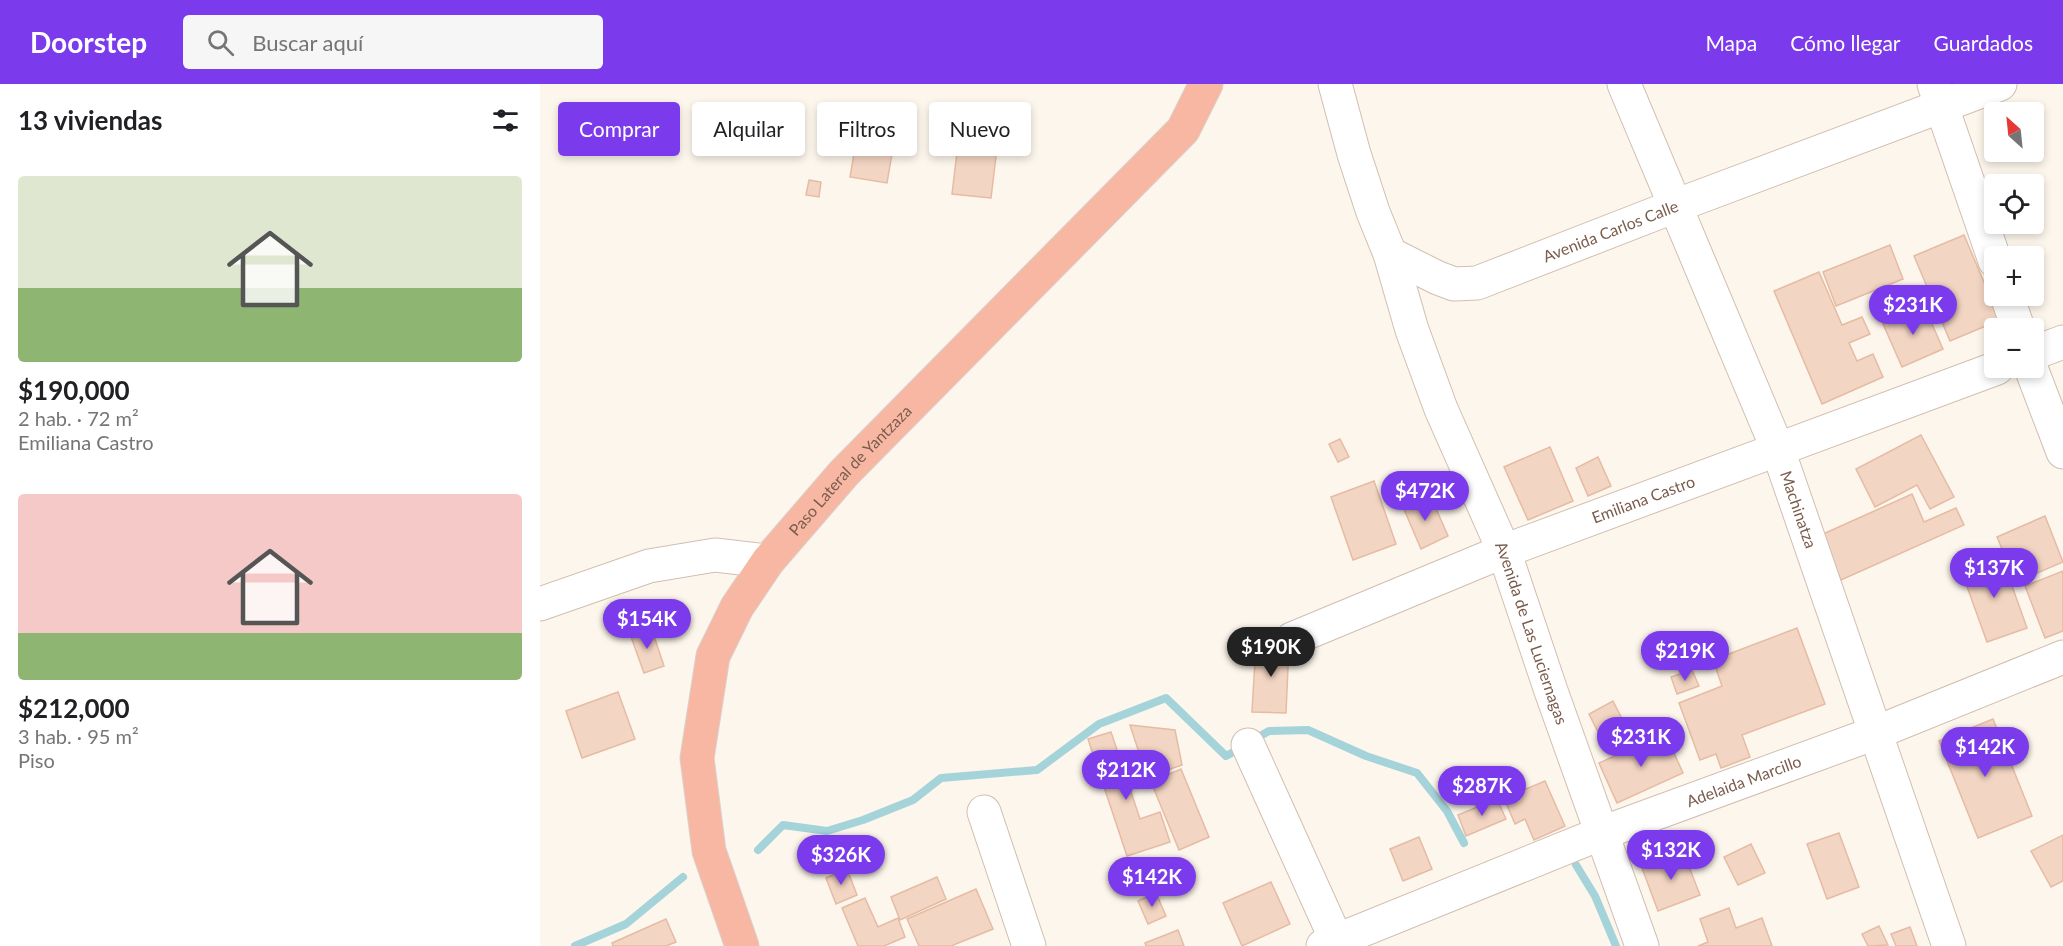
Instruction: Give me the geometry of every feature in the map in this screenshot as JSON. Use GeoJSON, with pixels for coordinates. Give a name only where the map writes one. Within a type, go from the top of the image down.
{"type":"FeatureCollection","features":[{"type":"Feature","properties":{"kind":"highway","name":"Paso Lateral de Yantzaza"},"geometry":{"type":"LineString","coordinates":[[742,946],[709,851],[698,758],[713,656],[737,607],[768,561],[844,473],[1183,130],[1206,84]]}},
{"type":"Feature","properties":{"kind":"street"},"geometry":{"type":"LineString","coordinates":[[1335,84],[1354,154],[1390,254]]}},
{"type":"Feature","properties":{"kind":"street","name":"Machinatza"},"geometry":{"type":"LineString","coordinates":[[1624,84],[1778,450],[1948,946]]}},
{"type":"Feature","properties":{"kind":"street","name":"Avenida Carlos Calle"},"geometry":{"type":"LineString","coordinates":[[1390,254],[1454,284],[1477,283],[1675,206],[1939,95],[2000,84]]}},
{"type":"Feature","properties":{"kind":"street"},"geometry":{"type":"LineString","coordinates":[[1939,95],[1990,246]]}},
{"type":"Feature","properties":{"kind":"street","name":"Avenida de Las Luciernagas"},"geometry":{"type":"LineString","coordinates":[[1390,254],[1412,330],[1441,409],[1504,551],[1642,946]]}},
{"type":"Feature","properties":{"kind":"street"},"geometry":{"type":"LineString","coordinates":[[2044,350],[2063,342]]}},
{"type":"Feature","properties":{"kind":"street","name":"Emiliana Castro"},"geometry":{"type":"LineString","coordinates":[[1292,639],[1504,551],[1984,373]]}},
{"type":"Feature","properties":{"kind":"street"},"geometry":{"type":"LineString","coordinates":[[2035,378],[2063,452]]}},
{"type":"Feature","properties":{"kind":"street"},"geometry":{"type":"LineString","coordinates":[[540,604],[650,566],[715,555],[768,561]]}},
{"type":"Feature","properties":{"kind":"street","name":"Adelaida Marcillo"},"geometry":{"type":"LineString","coordinates":[[1333,944],[1602,833],[1875,733],[2063,657]]}},
{"type":"Feature","properties":{"kind":"street"},"geometry":{"type":"LineString","coordinates":[[1248,745],[1333,944]]}},
{"type":"Feature","properties":{"kind":"street"},"geometry":{"type":"LineString","coordinates":[[984,812],[1029,946]]}},
{"type":"Feature","properties":{"kind":"building"},"geometry":{"type":"Polygon","coordinates":[[[854,156],[892,156],[887,183],[850,177],[854,156]]]}},
{"type":"Feature","properties":{"kind":"building"},"geometry":{"type":"Polygon","coordinates":[[[956,156],[996,156],[991,198],[952,194],[956,156]]]}},
{"type":"Feature","properties":{"kind":"building"},"geometry":{"type":"Polygon","coordinates":[[[809,180],[821,182],[819,197],[806,195],[809,180]]]}},
{"type":"Feature","properties":{"kind":"building"},"geometry":{"type":"Polygon","coordinates":[[[1964,235],[1984,282],[1984,306],[1994,306],[1999,318],[1984,318],[1984,327],[1950,341],[1914,256],[1964,235]]]}},
{"type":"Feature","properties":{"kind":"building"},"geometry":{"type":"Polygon","coordinates":[[[1890,245],[1903,279],[1836,306],[1823,272],[1890,245]]]}},
{"type":"Feature","properties":{"kind":"building"},"geometry":{"type":"Polygon","coordinates":[[[1819,272],[1842,325],[1862,317],[1870,334],[1849,343],[1857,361],[1873,354],[1883,377],[1822,404],[1774,291],[1819,272]]]}},
{"type":"Feature","properties":{"kind":"building"},"geometry":{"type":"Polygon","coordinates":[[[1924,306],[1943,349],[1902,367],[1883,324],[1924,306]]]}},
{"type":"Feature","properties":{"kind":"building"},"geometry":{"type":"Polygon","coordinates":[[[1921,435],[1954,497],[1930,509],[1917,485],[1875,507],[1856,469],[1921,435]]]}},
{"type":"Feature","properties":{"kind":"building"},"geometry":{"type":"Polygon","coordinates":[[[1340,439],[1349,457],[1338,462],[1329,444],[1340,439]]]}},
{"type":"Feature","properties":{"kind":"building"},"geometry":{"type":"Polygon","coordinates":[[[1550,447],[1573,501],[1528,520],[1504,467],[1550,447]]]}},
{"type":"Feature","properties":{"kind":"building"},"geometry":{"type":"Polygon","coordinates":[[[1598,457],[1611,486],[1588,496],[1576,468],[1598,457]]]}},
{"type":"Feature","properties":{"kind":"building"},"geometry":{"type":"Polygon","coordinates":[[[1374,481],[1396,544],[1353,560],[1331,497],[1374,481]]]}},
{"type":"Feature","properties":{"kind":"building"},"geometry":{"type":"Polygon","coordinates":[[[1912,494],[1924,522],[1956,508],[1964,525],[1841,580],[1821,535],[1912,494]]]}},
{"type":"Feature","properties":{"kind":"building"},"geometry":{"type":"Polygon","coordinates":[[[1430,495],[1448,536],[1421,549],[1403,507],[1430,495]]]}},
{"type":"Feature","properties":{"kind":"building"},"geometry":{"type":"Polygon","coordinates":[[[2045,516],[2063,562],[2016,582],[1997,537],[2045,516]]]}},
{"type":"Feature","properties":{"kind":"building"},"geometry":{"type":"Polygon","coordinates":[[[2001,555],[2027,628],[1987,642],[1961,570],[2001,555]]]}},
{"type":"Feature","properties":{"kind":"building"},"geometry":{"type":"Polygon","coordinates":[[[2063,571],[2063,631],[2045,638],[2025,586],[2063,571]]]}},
{"type":"Feature","properties":{"kind":"building"},"geometry":{"type":"Polygon","coordinates":[[[651,627],[664,666],[644,673],[630,634],[651,627]]]}},
{"type":"Feature","properties":{"kind":"building"},"geometry":{"type":"Polygon","coordinates":[[[1797,628],[1825,704],[1742,735],[1750,757],[1721,768],[1716,754],[1700,760],[1679,703],[1722,686],[1713,660],[1797,628]]]}},
{"type":"Feature","properties":{"kind":"building"},"geometry":{"type":"Polygon","coordinates":[[[1256,643],[1289,645],[1286,713],[1252,712],[1256,643]]]}},
{"type":"Feature","properties":{"kind":"building"},"geometry":{"type":"Polygon","coordinates":[[[1692,670],[1699,686],[1677,694],[1671,677],[1692,670]]]}},
{"type":"Feature","properties":{"kind":"building"},"geometry":{"type":"Polygon","coordinates":[[[618,692],[635,739],[582,758],[566,711],[618,692]]]}},
{"type":"Feature","properties":{"kind":"building"},"geometry":{"type":"Polygon","coordinates":[[[1613,701],[1632,738],[1607,750],[1589,714],[1613,701]]]}},
{"type":"Feature","properties":{"kind":"building"},"geometry":{"type":"Polygon","coordinates":[[[1993,719],[2032,816],[1978,838],[1939,741],[1993,719]]]}},
{"type":"Feature","properties":{"kind":"building"},"geometry":{"type":"Polygon","coordinates":[[[1130,725],[1175,730],[1182,765],[1147,777],[1130,725]]]}},
{"type":"Feature","properties":{"kind":"building"},"geometry":{"type":"Polygon","coordinates":[[[1111,732],[1140,819],[1160,812],[1170,842],[1127,856],[1088,739],[1111,732]]]}},
{"type":"Feature","properties":{"kind":"building"},"geometry":{"type":"Polygon","coordinates":[[[1665,733],[1683,773],[1617,803],[1599,763],[1665,733]]]}},
{"type":"Feature","properties":{"kind":"building"},"geometry":{"type":"Polygon","coordinates":[[[1181,769],[1209,837],[1179,850],[1151,782],[1181,769]]]}},
{"type":"Feature","properties":{"kind":"building"},"geometry":{"type":"Polygon","coordinates":[[[1545,781],[1565,826],[1534,840],[1525,819],[1515,824],[1504,798],[1545,781]]]}},
{"type":"Feature","properties":{"kind":"building"},"geometry":{"type":"Polygon","coordinates":[[[1497,799],[1506,819],[1466,836],[1458,815],[1497,799]]]}},
{"type":"Feature","properties":{"kind":"building"},"geometry":{"type":"Polygon","coordinates":[[[1839,833],[1859,887],[1827,899],[1807,844],[1839,833]]]}},
{"type":"Feature","properties":{"kind":"building"},"geometry":{"type":"Polygon","coordinates":[[[2063,835],[2063,881],[2051,887],[2031,851],[2063,835]]]}},
{"type":"Feature","properties":{"kind":"building"},"geometry":{"type":"Polygon","coordinates":[[[1419,837],[1432,869],[1403,881],[1390,849],[1419,837]]]}},
{"type":"Feature","properties":{"kind":"building"},"geometry":{"type":"Polygon","coordinates":[[[1751,844],[1765,873],[1738,885],[1724,857],[1751,844]]]}},
{"type":"Feature","properties":{"kind":"building"},"geometry":{"type":"Polygon","coordinates":[[[1683,851],[1700,895],[1658,911],[1642,868],[1683,851]]]}},
{"type":"Feature","properties":{"kind":"building"},"geometry":{"type":"Polygon","coordinates":[[[847,869],[857,895],[836,904],[826,878],[847,869]]]}},
{"type":"Feature","properties":{"kind":"building"},"geometry":{"type":"Polygon","coordinates":[[[937,877],[946,899],[900,920],[891,897],[937,877]]]}},
{"type":"Feature","properties":{"kind":"building"},"geometry":{"type":"Polygon","coordinates":[[[1271,882],[1290,924],[1242,946],[1223,903],[1271,882]]]}},
{"type":"Feature","properties":{"kind":"building"},"geometry":{"type":"Polygon","coordinates":[[[976,889],[993,929],[951,946],[919,946],[907,919],[976,889]]]}},
{"type":"Feature","properties":{"kind":"building"},"geometry":{"type":"Polygon","coordinates":[[[1156,893],[1166,916],[1148,924],[1138,901],[1156,893]]]}},
{"type":"Feature","properties":{"kind":"building"},"geometry":{"type":"Polygon","coordinates":[[[865,898],[878,927],[898,918],[905,937],[884,946],[858,946],[842,908],[865,898]]]}},
{"type":"Feature","properties":{"kind":"building"},"geometry":{"type":"Polygon","coordinates":[[[1729,908],[1736,928],[1762,918],[1772,946],[1698,946],[1708,942],[1700,919],[1729,908]]]}},
{"type":"Feature","properties":{"kind":"building"},"geometry":{"type":"Polygon","coordinates":[[[666,919],[676,942],[666,946],[613,946],[612,943],[666,919]]]}},
{"type":"Feature","properties":{"kind":"building"},"geometry":{"type":"Polygon","coordinates":[[[1879,926],[1888,945],[1868,946],[1862,934],[1879,926]]]}},
{"type":"Feature","properties":{"kind":"building"},"geometry":{"type":"Polygon","coordinates":[[[1910,927],[1917,946],[1896,946],[1891,934],[1910,927]]]}},
{"type":"Feature","properties":{"kind":"building"},"geometry":{"type":"Polygon","coordinates":[[[1178,930],[1184,946],[1146,946],[1145,943],[1178,930]]]}},
{"type":"Feature","properties":{"kind":"waterway"},"geometry":{"type":"LineString","coordinates":[[758,850],[783,825],[827,831],[863,820],[913,800],[941,778],[1037,770],[1099,724],[1166,698],[1226,756],[1241,748]]}},
{"type":"Feature","properties":{"kind":"waterway"},"geometry":{"type":"LineString","coordinates":[[1253,740],[1269,731],[1308,730],[1366,756],[1417,773],[1447,811],[1464,843]]}},
{"type":"Feature","properties":{"kind":"waterway"},"geometry":{"type":"LineString","coordinates":[[1576,865],[1595,896],[1616,946]]}},
{"type":"Feature","properties":{"kind":"waterway"},"geometry":{"type":"LineString","coordinates":[[575,946],[626,924],[683,877]]}}]}
